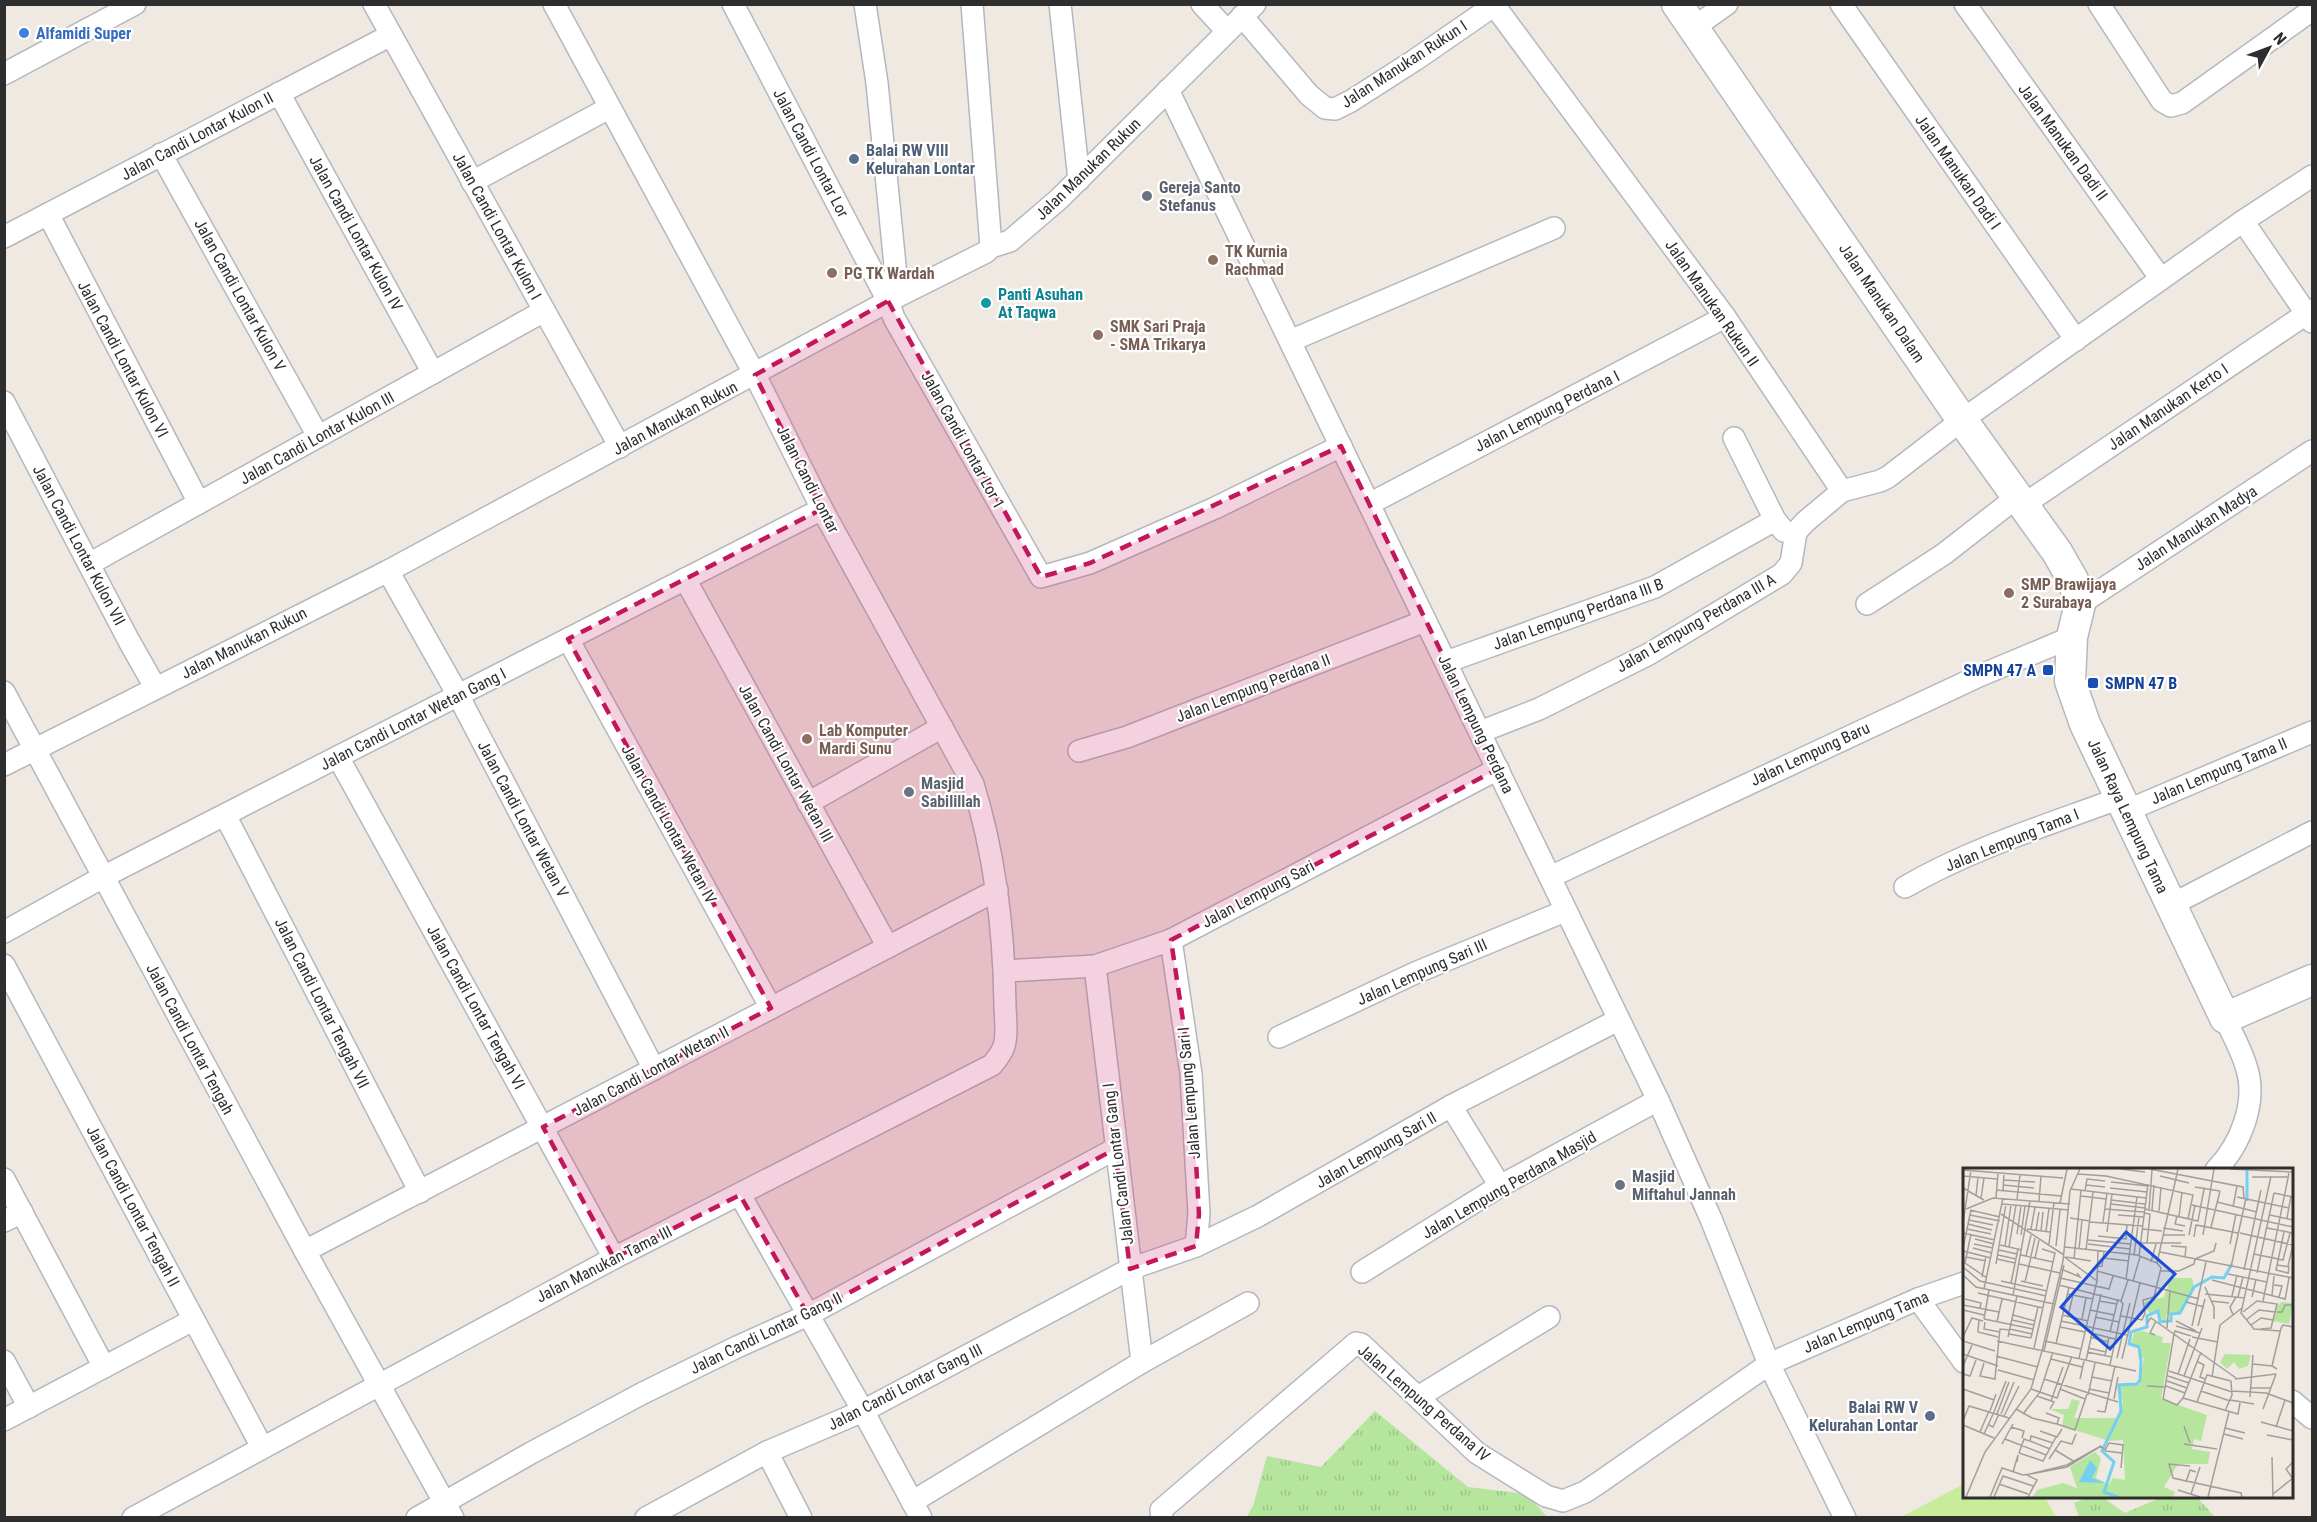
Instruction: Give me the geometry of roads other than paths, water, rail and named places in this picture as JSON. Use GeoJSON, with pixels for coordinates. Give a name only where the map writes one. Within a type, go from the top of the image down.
{"type":"FeatureCollection","features":[{"type":"Feature","properties":{"kind":"street"},"geometry":{"type":"LineString","coordinates":[[4,74],[135,4]]}},
{"type":"Feature","properties":{"kind":"street","name":"Jalan Candi Lontar Kulon I"},"geometry":{"type":"LineString","coordinates":[[374,4],[620,447]]}},
{"type":"Feature","properties":{"kind":"street","name":"Jalan Candi Lontar"},"geometry":{"type":"LineString","coordinates":[[554,4],[755,375],[822,509],[973,784],[984,822],[997,891],[1005,971]]}},
{"type":"Feature","properties":{"kind":"street","name":"Jalan Candi Lontar Lor"},"geometry":{"type":"LineString","coordinates":[[733,4],[893,298]]}},
{"type":"Feature","properties":{"kind":"street"},"geometry":{"type":"LineString","coordinates":[[865,4],[877,83],[893,298]]}},
{"type":"Feature","properties":{"kind":"street"},"geometry":{"type":"LineString","coordinates":[[972,4],[991,247]]}},
{"type":"Feature","properties":{"kind":"street"},"geometry":{"type":"LineString","coordinates":[[1060,4],[1079,180]]}},
{"type":"Feature","properties":{"kind":"street"},"geometry":{"type":"LineString","coordinates":[[1202,4],[1227,31]]}},
{"type":"Feature","properties":{"kind":"street"},"geometry":{"type":"LineString","coordinates":[[1685,16],[1727,4]]}},
{"type":"Feature","properties":{"kind":"street","name":"Jalan Manukan Dadi I"},"geometry":{"type":"LineString","coordinates":[[1841,4],[2076,340]]}},
{"type":"Feature","properties":{"kind":"street","name":"Jalan Manukan Dadi II"},"geometry":{"type":"LineString","coordinates":[[1965,4],[2161,279]]}},
{"type":"Feature","properties":{"kind":"street","name":"Jalan Manukan Rukun I"},"geometry":{"type":"LineString","coordinates":[[1249,10],[1309,95],[1325,108],[1335,109],[1406,66],[1495,5]]}},
{"type":"Feature","properties":{"kind":"street","name":"Jalan Manukan Rukun II"},"geometry":{"type":"LineString","coordinates":[[1495,5],[1725,317],[1842,491]]}},
{"type":"Feature","properties":{"kind":"street"},"geometry":{"type":"LineString","coordinates":[[2106,7],[2162,101],[2170,106],[2182,103],[2313,10]]}},
{"type":"Feature","properties":{"kind":"street","name":"Jalan Manukan Rukun"},"geometry":{"type":"LineString","coordinates":[[4,765],[388,571],[755,375],[893,298],[986,252],[991,247],[1010,241],[1079,180],[1249,10]]}},
{"type":"Feature","properties":{"kind":"street","name":"Jalan Manukan Dalam"},"geometry":{"type":"LineString","coordinates":[[1685,16],[1962,420],[2057,552],[2073,580],[2080,604]]}},
{"type":"Feature","properties":{"kind":"street","name":"Jalan Candi Lontar Kulon II"},"geometry":{"type":"LineString","coordinates":[[4,237],[391,34]]}},
{"type":"Feature","properties":{"kind":"street","name":"Jalan Lempung Perdana"},"geometry":{"type":"LineString","coordinates":[[1168,90],[1658,1100],[1711,1219],[1769,1364],[1845,1518]]}},
{"type":"Feature","properties":{"kind":"street","name":"Jalan Candi Lontar Kulon IV"},"geometry":{"type":"LineString","coordinates":[[279,93],[433,373]]}},
{"type":"Feature","properties":{"kind":"street"},"geometry":{"type":"LineString","coordinates":[[472,182],[609,108]]}},
{"type":"Feature","properties":{"kind":"street","name":"Jalan Candi Lontar Kulon V"},"geometry":{"type":"LineString","coordinates":[[161,154],[318,436]]}},
{"type":"Feature","properties":{"kind":"street"},"geometry":{"type":"LineString","coordinates":[[1842,491],[1880,481],[1962,420],[2243,221],[2313,176]]}},
{"type":"Feature","properties":{"kind":"street","name":"Jalan Candi Lontar Kulon VI"},"geometry":{"type":"LineString","coordinates":[[48,214],[199,503]]}},
{"type":"Feature","properties":{"kind":"street"},"geometry":{"type":"LineString","coordinates":[[2243,221],[2311,315]]}},
{"type":"Feature","properties":{"kind":"street"},"geometry":{"type":"LineString","coordinates":[[1290,341],[1554,228]]}},
{"type":"Feature","properties":{"kind":"street","name":"Jalan Candi Lontar Lor 1"},"geometry":{"type":"LineString","coordinates":[[893,298],[894,318],[1041,578],[1090,563],[1215,508],[1341,446]]}},
{"type":"Feature","properties":{"kind":"street","name":"Jalan Candi Lontar Kulon III"},"geometry":{"type":"LineString","coordinates":[[89,564],[544,311]]}},
{"type":"Feature","properties":{"kind":"street","name":"Jalan Manukan Kerto I"},"geometry":{"type":"LineString","coordinates":[[1867,604],[2020,501],[2311,315]]}},
{"type":"Feature","properties":{"kind":"street","name":"Jalan Lempung Perdana I"},"geometry":{"type":"LineString","coordinates":[[1369,504],[1725,317]]}},
{"type":"Feature","properties":{"kind":"street","name":"Jalan Candi Lontar Kulon VII"},"geometry":{"type":"LineString","coordinates":[[6,409],[155,687]]}},
{"type":"Feature","properties":{"kind":"street"},"geometry":{"type":"LineString","coordinates":[[1734,438],[1775,520],[1794,543]]}},
{"type":"Feature","properties":{"kind":"street","name":"Jalan Manukan Madya"},"geometry":{"type":"LineString","coordinates":[[2080,604],[2313,452]]}},
{"type":"Feature","properties":{"kind":"street","name":"Jalan Lempung Perdana III A"},"geometry":{"type":"LineString","coordinates":[[1480,732],[1539,709],[1649,654],[1787,569],[1791,563],[1796,532],[1842,491]]}},
{"type":"Feature","properties":{"kind":"street","name":"Jalan Candi Lontar Wetan Gang I"},"geometry":{"type":"LineString","coordinates":[[4,932],[103,877],[822,509]]}},
{"type":"Feature","properties":{"kind":"street","name":"Jalan Lempung Perdana III B"},"geometry":{"type":"LineString","coordinates":[[1446,662],[1655,587],[1775,520]]}},
{"type":"Feature","properties":{"kind":"street","name":"Jalan Candi Lontar Wetan V"},"geometry":{"type":"LineString","coordinates":[[388,571],[458,695],[654,1069]]}},
{"type":"Feature","properties":{"kind":"street","name":"Jalan Candi Lontar Wetan III"},"geometry":{"type":"LineString","coordinates":[[685,579],[888,947]]}},
{"type":"Feature","properties":{"kind":"street","name":"Jalan Raya Lempung Tama"},"geometry":{"type":"LineString","coordinates":[[2080,604],[2072,637],[2070,681],[2085,724],[2225,1018]]}},
{"type":"Feature","properties":{"kind":"street","name":"Jalan Lempung Perdana II"},"geometry":{"type":"LineString","coordinates":[[1079,751],[1127,737],[1425,621]]}},
{"type":"Feature","properties":{"kind":"street","name":"Jalan Lempung Baru"},"geometry":{"type":"LineString","coordinates":[[1550,877],[1958,685],[2072,637]]}},
{"type":"Feature","properties":{"kind":"street","name":"Jalan Candi Lontar Wetan IV"},"geometry":{"type":"LineString","coordinates":[[568,639],[771,1008]]}},
{"type":"Feature","properties":{"kind":"street","name":"Jalan Candi Lontar Tengah"},"geometry":{"type":"LineString","coordinates":[[4,692],[305,1251],[449,1510]]}},
{"type":"Feature","properties":{"kind":"street"},"geometry":{"type":"LineString","coordinates":[[808,803],[942,727]]}},
{"type":"Feature","properties":{"kind":"street","name":"Jalan Lempung Tama II"},"geometry":{"type":"LineString","coordinates":[[2123,805],[2313,732]]}},
{"type":"Feature","properties":{"kind":"street","name":"Jalan Candi Lontar Tengah VI"},"geometry":{"type":"LineString","coordinates":[[338,757],[614,1258]]}},
{"type":"Feature","properties":{"kind":"street","name":"Jalan Lempung Sari"},"geometry":{"type":"LineString","coordinates":[[1005,971],[1095,966],[1171,940],[1498,769]]}},
{"type":"Feature","properties":{"kind":"street","name":"Jalan Lempung Tama I"},"geometry":{"type":"LineString","coordinates":[[1905,887],[1929,873],[1995,846],[2123,805]]}},
{"type":"Feature","properties":{"kind":"street","name":"Jalan Candi Lontar Tengah VII"},"geometry":{"type":"LineString","coordinates":[[225,815],[420,1192]]}},
{"type":"Feature","properties":{"kind":"street"},"geometry":{"type":"LineString","coordinates":[[2171,905],[2313,832]]}},
{"type":"Feature","properties":{"kind":"street","name":"Jalan Candi Lontar Wetan II"},"geometry":{"type":"LineString","coordinates":[[305,1251],[997,891]]}},
{"type":"Feature","properties":{"kind":"street","name":"Jalan Lempung Sari III"},"geometry":{"type":"LineString","coordinates":[[1279,1037],[1415,973],[1565,911]]}},
{"type":"Feature","properties":{"kind":"street","name":"Jalan Lempung Sari I"},"geometry":{"type":"LineString","coordinates":[[1171,940],[1191,1074],[1199,1214],[1196,1246]]}},
{"type":"Feature","properties":{"kind":"street","name":"Jalan Candi Lontar Tengah II"},"geometry":{"type":"LineString","coordinates":[[4,965],[262,1447]]}},
{"type":"Feature","properties":{"kind":"street","name":"Jalan Candi Lontar Gang I"},"geometry":{"type":"LineString","coordinates":[[1095,966],[1142,1362]]}},
{"type":"Feature","properties":{"kind":"street","name":"Jalan Manukan Tama III"},"geometry":{"type":"LineString","coordinates":[[133,1518],[164,1510],[262,1447],[380,1383],[614,1258],[993,1065],[1005,1045],[1005,971]]}},
{"type":"Feature","properties":{"kind":"street"},"geometry":{"type":"LineString","coordinates":[[2218,1168],[2239,1139],[2248,1107],[2249,1088],[2247,1067],[2225,1018],[2313,980]]}},
{"type":"Feature","properties":{"kind":"street","name":"Jalan Lempung Sari II"},"geometry":{"type":"LineString","coordinates":[[1130,1269],[1196,1246],[1294,1197],[1451,1107],[1618,1020]]}},
{"type":"Feature","properties":{"kind":"street","name":"Jalan Lempung Perdana Masjid"},"geometry":{"type":"LineString","coordinates":[[1362,1272],[1500,1186],[1658,1100]]}},
{"type":"Feature","properties":{"kind":"street"},"geometry":{"type":"LineString","coordinates":[[1451,1107],[1500,1186]]}},
{"type":"Feature","properties":{"kind":"street","name":"Jalan Candi Lontar Gang II"},"geometry":{"type":"LineString","coordinates":[[417,1518],[449,1510],[531,1453],[737,1347],[808,1315],[1115,1149]]}},
{"type":"Feature","properties":{"kind":"street"},"geometry":{"type":"LineString","coordinates":[[4,1179],[13,1216],[104,1367]]}},
{"type":"Feature","properties":{"kind":"street"},"geometry":{"type":"LineString","coordinates":[[741,1195],[916,1510],[1142,1362],[1248,1303]]}},
{"type":"Feature","properties":{"kind":"street","name":"Jalan Candi Lontar Gang III"},"geometry":{"type":"LineString","coordinates":[[646,1518],[674,1511],[767,1452],[863,1411],[1130,1269]]}},
{"type":"Feature","properties":{"kind":"street","name":"Jalan Lempung Tama"},"geometry":{"type":"LineString","coordinates":[[1769,1364],[1918,1299],[1963,1284]]}},
{"type":"Feature","properties":{"kind":"street"},"geometry":{"type":"LineString","coordinates":[[1918,1299],[1963,1359]]}},
{"type":"Feature","properties":{"kind":"street"},"geometry":{"type":"LineString","coordinates":[[1418,1397],[1549,1317]]}},
{"type":"Feature","properties":{"kind":"street"},"geometry":{"type":"LineString","coordinates":[[4,1420],[193,1320]]}},
{"type":"Feature","properties":{"kind":"street","name":"Jalan Lempung Perdana IV"},"geometry":{"type":"LineString","coordinates":[[1162,1514],[1356,1343],[1361,1344],[1477,1453],[1546,1496],[1563,1501],[1585,1492],[1769,1364]]}},
{"type":"Feature","properties":{"kind":"street"},"geometry":{"type":"LineString","coordinates":[[4,1361],[29,1407]]}},
{"type":"Feature","properties":{"kind":"street"},"geometry":{"type":"LineString","coordinates":[[2293,1402],[2313,1418]]}},
{"type":"Feature","properties":{"kind":"street"},"geometry":{"type":"LineString","coordinates":[[767,1452],[801,1518]]}},
{"type":"Feature","properties":{"kind":"place","name":"Alfamidi Super"},"geometry":{"type":"Point","coordinates":[24,33]}},
{"type":"Feature","properties":{"kind":"place","name":"Balai RW VIII Kelurahan Lontar"},"geometry":{"type":"Point","coordinates":[854,159]}},
{"type":"Feature","properties":{"kind":"place","name":"Gereja Santo Stefanus"},"geometry":{"type":"Point","coordinates":[1147,196]}},
{"type":"Feature","properties":{"kind":"place","name":"TK Kurnia Rachmad"},"geometry":{"type":"Point","coordinates":[1213,260]}},
{"type":"Feature","properties":{"kind":"place","name":"PG TK Wardah"},"geometry":{"type":"Point","coordinates":[832,273]}},
{"type":"Feature","properties":{"kind":"place","name":"Panti Asuhan At Taqwa"},"geometry":{"type":"Point","coordinates":[986,303]}},
{"type":"Feature","properties":{"kind":"place","name":"SMK Sari Praja - SMA Trikarya"},"geometry":{"type":"Point","coordinates":[1098,335]}},
{"type":"Feature","properties":{"kind":"place","name":"SMP Brawijaya 2 Surabaya"},"geometry":{"type":"Point","coordinates":[2009,593]}},
{"type":"Feature","properties":{"kind":"place","name":"SMPN 47 A"},"geometry":{"type":"Point","coordinates":[2048,670]}},
{"type":"Feature","properties":{"kind":"place","name":"SMPN 47 B"},"geometry":{"type":"Point","coordinates":[2093,683]}},
{"type":"Feature","properties":{"kind":"place","name":"Lab Komputer Mardi Sunu"},"geometry":{"type":"Point","coordinates":[807,739]}},
{"type":"Feature","properties":{"kind":"place","name":"Masjid Sabilillah"},"geometry":{"type":"Point","coordinates":[909,792]}},
{"type":"Feature","properties":{"kind":"place","name":"Masjid Miftahul Jannah"},"geometry":{"type":"Point","coordinates":[1620,1185]}},
{"type":"Feature","properties":{"kind":"place","name":"Balai RW V Kelurahan Lontar"},"geometry":{"type":"Point","coordinates":[1930,1416]}}]}
